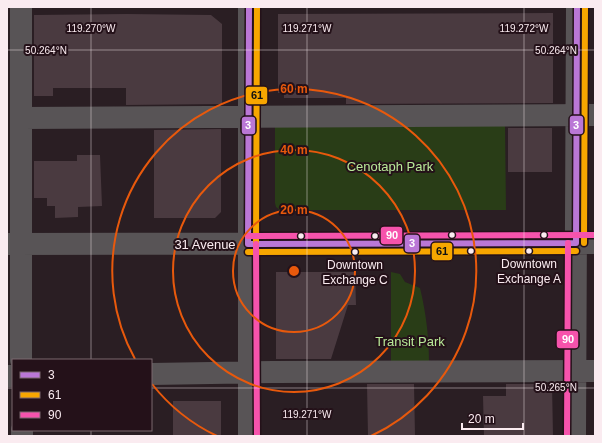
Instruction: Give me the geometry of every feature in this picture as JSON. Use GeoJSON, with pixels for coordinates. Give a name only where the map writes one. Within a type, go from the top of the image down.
{"type":"FeatureCollection","features":[{"type":"Feature","properties":{"kind":"street"},"geometry":{"type":"LineString","coordinates":[[21,7],[21,118],[14,244],[21,359]]}},
{"type":"Feature","properties":{"kind":"street"},"geometry":{"type":"LineString","coordinates":[[248,7],[249,436]]}},
{"type":"Feature","properties":{"kind":"street"},"geometry":{"type":"LineString","coordinates":[[576,436],[585,371],[586,243],[586,115],[577,7]]}},
{"type":"Feature","properties":{"kind":"street"},"geometry":{"type":"LineString","coordinates":[[21,118],[586,115]]}},
{"type":"Feature","properties":{"kind":"street","name":"31 Avenue"},"geometry":{"type":"LineString","coordinates":[[14,244],[586,243]]}},
{"type":"Feature","properties":{"kind":"street"},"geometry":{"type":"LineString","coordinates":[[152,374],[248,372],[585,371]]}},
{"type":"Feature","properties":{"kind":"green space","name":"Cenotaph Park"},"geometry":{"type":"Polygon","coordinates":[[[275,123],[505,124],[506,210],[280,210],[276,207],[275,203],[275,123]]]}},
{"type":"Feature","properties":{"kind":"green space","name":"Transit Park"},"geometry":{"type":"Polygon","coordinates":[[[391,272],[400,274],[405,282],[420,288],[427,325],[429,364],[391,364],[391,272]]]}},
{"type":"Feature","properties":{"kind":"building"},"geometry":{"type":"Polygon","coordinates":[[[553,13],[553,103],[346,104],[346,98],[284,98],[284,93],[278,93],[278,14],[553,13]]]}},
{"type":"Feature","properties":{"kind":"building"},"geometry":{"type":"Polygon","coordinates":[[[34,15],[211,15],[222,24],[222,104],[126,105],[126,88],[53,88],[53,96],[34,96],[34,15]]]}},
{"type":"Feature","properties":{"kind":"building"},"geometry":{"type":"Polygon","coordinates":[[[8,18],[8,59],[7,59],[8,18]]]}},
{"type":"Feature","properties":{"kind":"building"},"geometry":{"type":"Polygon","coordinates":[[[508,128],[552,128],[552,172],[508,172],[508,128]]]}},
{"type":"Feature","properties":{"kind":"building"},"geometry":{"type":"Polygon","coordinates":[[[221,129],[221,212],[215,218],[154,218],[154,130],[221,129]]]}},
{"type":"Feature","properties":{"kind":"building"},"geometry":{"type":"Polygon","coordinates":[[[77,155],[100,155],[102,206],[78,207],[78,217],[55,218],[55,206],[47,206],[47,198],[34,198],[34,161],[77,161],[77,155]]]}},
{"type":"Feature","properties":{"kind":"building"},"geometry":{"type":"Polygon","coordinates":[[[8,161],[8,198],[7,198],[8,161]]]}},
{"type":"Feature","properties":{"kind":"building"},"geometry":{"type":"Polygon","coordinates":[[[276,272],[355,272],[356,305],[348,305],[331,359],[276,359],[276,272]]]}},
{"type":"Feature","properties":{"kind":"building"},"geometry":{"type":"Polygon","coordinates":[[[367,384],[414,384],[415,436],[368,436],[367,384]]]}},
{"type":"Feature","properties":{"kind":"building"},"geometry":{"type":"Polygon","coordinates":[[[506,384],[552,384],[553,436],[484,436],[483,396],[506,396],[506,384]]]}},
{"type":"Feature","properties":{"kind":"building"},"geometry":{"type":"Polygon","coordinates":[[[173,401],[221,401],[221,436],[173,436],[173,401]]]}},
{"type":"Feature","properties":{"kind":"transit line","name":"3"},"geometry":{"type":"LineString","coordinates":[[248,244],[249,7]]}},
{"type":"Feature","properties":{"kind":"transit line","name":"61"},"geometry":{"type":"LineString","coordinates":[[256,244],[257,7]]}},
{"type":"Feature","properties":{"kind":"transit line","name":"3"},"geometry":{"type":"LineString","coordinates":[[576,243],[577,7]]}},
{"type":"Feature","properties":{"kind":"transit line","name":"61"},"geometry":{"type":"LineString","coordinates":[[584,243],[585,7]]}},
{"type":"Feature","properties":{"kind":"transit line","name":"90"},"geometry":{"type":"LineString","coordinates":[[248,236],[595,235]]}},
{"type":"Feature","properties":{"kind":"transit line","name":"90"},"geometry":{"type":"LineString","coordinates":[[567,436],[568,243]]}},
{"type":"Feature","properties":{"kind":"transit line","name":"3"},"geometry":{"type":"LineString","coordinates":[[248,244],[576,243]]}},
{"type":"Feature","properties":{"kind":"transit line","name":"90"},"geometry":{"type":"LineString","coordinates":[[256,244],[257,436]]}},
{"type":"Feature","properties":{"kind":"transit line","name":"61"},"geometry":{"type":"LineString","coordinates":[[248,252],[576,251]]}},
{"type":"Feature","properties":{"kind":"place","name":"Downtown Exchange A"},"geometry":{"type":"Point","coordinates":[529,251]}},
{"type":"Feature","properties":{"kind":"place","name":"Downtown Exchange C"},"geometry":{"type":"Point","coordinates":[355,252]}}]}
